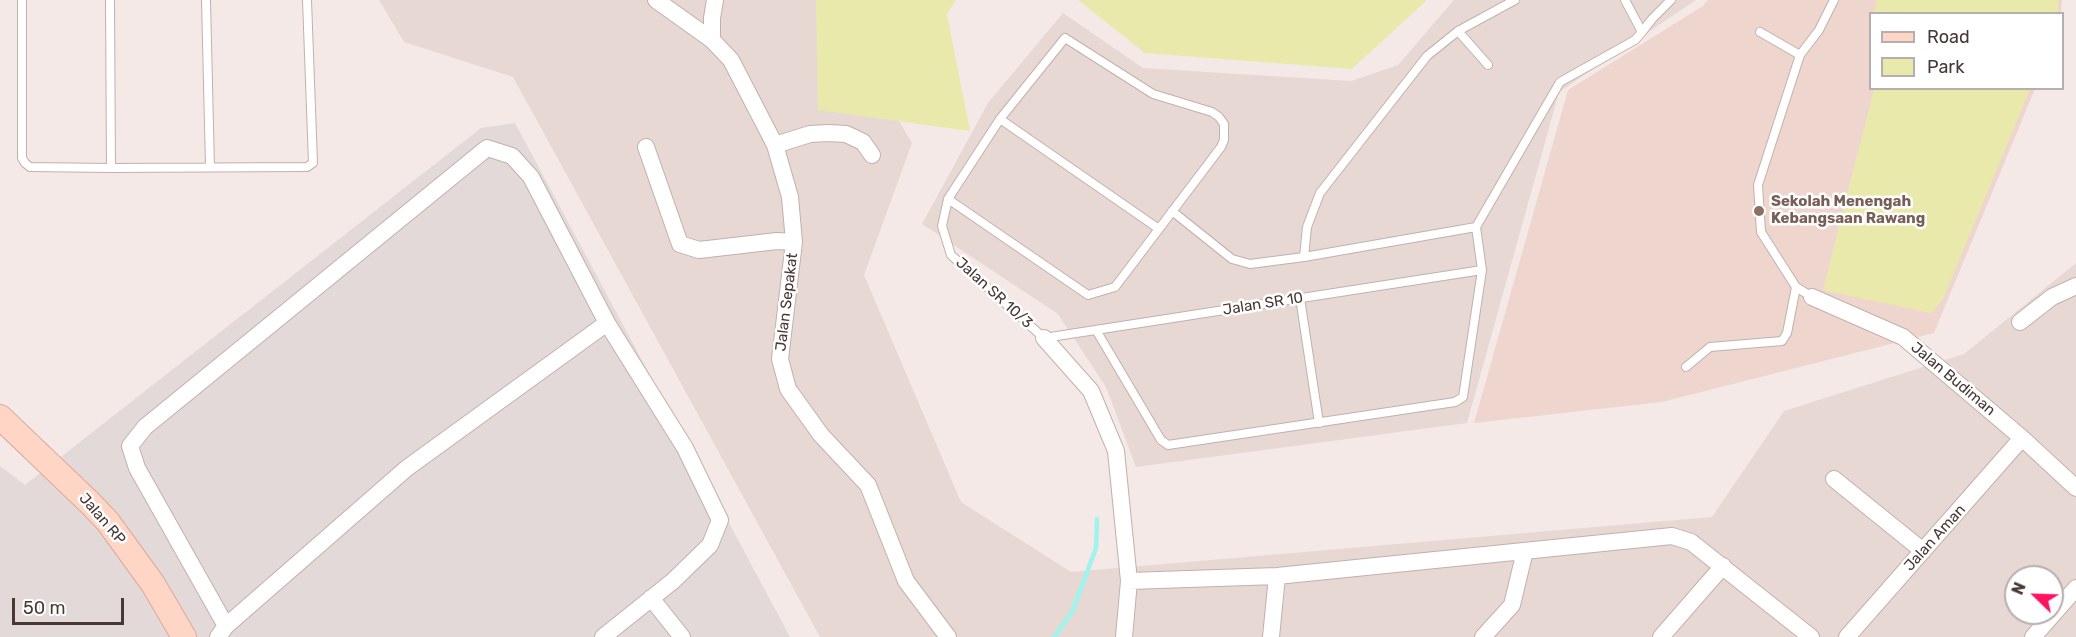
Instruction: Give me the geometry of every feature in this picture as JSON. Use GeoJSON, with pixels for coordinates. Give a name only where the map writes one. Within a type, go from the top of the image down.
{"type":"FeatureCollection","features":[{"type":"Feature","properties":{"kind":"street","name":"Jalan Sepakat"},"geometry":{"type":"LineString","coordinates":[[656,0],[712,40],[731,60],[775,145],[790,197],[794,242],[780,359],[788,389],[821,435],[868,485],[906,581],[948,637]]}},
{"type":"Feature","properties":{"kind":"street"},"geometry":{"type":"LineString","coordinates":[[712,40],[715,0]]}},
{"type":"Feature","properties":{"kind":"street"},"geometry":{"type":"LineString","coordinates":[[775,145],[810,134],[846,134],[863,142],[872,155]]}},
{"type":"Feature","properties":{"kind":"street"},"geometry":{"type":"LineString","coordinates":[[646,147],[680,244],[699,250],[777,241],[794,242]]}},
{"type":"Feature","properties":{"kind":"street"},"geometry":{"type":"LineString","coordinates":[[603,637],[673,581],[710,545],[720,520],[685,448],[606,323],[531,177],[512,156],[488,148],[466,164],[145,427],[130,446],[137,468],[222,632],[407,468],[606,323]]}},
{"type":"Feature","properties":{"kind":"street"},"geometry":{"type":"LineString","coordinates":[[2020,322],[2052,297],[2076,286]]}},
{"type":"Feature","properties":{"kind":"street","name":"Jalan Budiman"},"geometry":{"type":"LineString","coordinates":[[1812,297],[1903,337],[2022,438],[2076,488]]}},
{"type":"Feature","properties":{"kind":"street"},"geometry":{"type":"LineString","coordinates":[[1044,338],[1091,391],[1116,451],[1129,581],[1124,637]]}},
{"type":"Feature","properties":{"kind":"street","name":"Jalan RP"},"geometry":{"type":"LineString","coordinates":[[0,417],[108,522],[153,584],[184,637]]}},
{"type":"Feature","properties":{"kind":"street","name":"Jalan Aman"},"geometry":{"type":"LineString","coordinates":[[1847,637],[2022,438]]}},
{"type":"Feature","properties":{"kind":"street"},"geometry":{"type":"LineString","coordinates":[[1834,479],[1923,551]]}},
{"type":"Feature","properties":{"kind":"street"},"geometry":{"type":"LineString","coordinates":[[1129,581],[1276,576],[1672,536],[1691,542],[1811,637]]}},
{"type":"Feature","properties":{"kind":"street"},"geometry":{"type":"LineString","coordinates":[[1483,637],[1512,605],[1525,551]]}},
{"type":"Feature","properties":{"kind":"street"},"geometry":{"type":"LineString","coordinates":[[1661,637],[1723,566]]}},
{"type":"Feature","properties":{"kind":"street"},"geometry":{"type":"LineString","coordinates":[[1271,637],[1276,576]]}},
{"type":"Feature","properties":{"kind":"street"},"geometry":{"type":"LineString","coordinates":[[2033,637],[2076,588]]}},
{"type":"Feature","properties":{"kind":"street"},"geometry":{"type":"LineString","coordinates":[[651,598],[682,637]]}},
{"type":"Feature","properties":{"kind":"lane"},"geometry":{"type":"LineString","coordinates":[[22,0],[22,158],[30,167],[307,168],[313,163],[307,0]]}},
{"type":"Feature","properties":{"kind":"lane"},"geometry":{"type":"LineString","coordinates":[[110,0],[111,168]]}},
{"type":"Feature","properties":{"kind":"lane"},"geometry":{"type":"LineString","coordinates":[[206,0],[210,167]]}},
{"type":"Feature","properties":{"kind":"lane"},"geometry":{"type":"LineString","coordinates":[[1304,257],[1307,227],[1320,193],[1427,56],[1458,32],[1515,0]]}},
{"type":"Feature","properties":{"kind":"lane"},"geometry":{"type":"LineString","coordinates":[[1625,0],[1642,32]]}},
{"type":"Feature","properties":{"kind":"lane"},"geometry":{"type":"LineString","coordinates":[[1096,330],[1161,440],[1168,445],[1460,400],[1465,392],[1482,270],[1476,227],[1560,82],[1635,40],[1671,0]]}},
{"type":"Feature","properties":{"kind":"lane"},"geometry":{"type":"LineString","coordinates":[[1812,297],[1796,287],[1761,232],[1758,185],[1800,55],[1819,30],[1834,0]]}},
{"type":"Feature","properties":{"kind":"lane"},"geometry":{"type":"LineString","coordinates":[[1458,32],[1488,65]]}},
{"type":"Feature","properties":{"kind":"lane"},"geometry":{"type":"LineString","coordinates":[[1760,32],[1800,55]]}},
{"type":"Feature","properties":{"kind":"lane","name":"Jalan SR 10/3"},"geometry":{"type":"LineString","coordinates":[[1044,338],[951,255],[942,226],[948,199],[1000,119],[1065,38],[1153,94],[1212,112],[1224,124],[1224,140],[1172,211]]}},
{"type":"Feature","properties":{"kind":"lane"},"geometry":{"type":"LineString","coordinates":[[1000,119],[1159,230]]}},
{"type":"Feature","properties":{"kind":"lane"},"geometry":{"type":"LineString","coordinates":[[948,199],[1088,295],[1115,287],[1172,211],[1232,259],[1250,264],[1304,257],[1476,227]]}},
{"type":"Feature","properties":{"kind":"lane","name":"Jalan SR 10"},"geometry":{"type":"LineString","coordinates":[[1044,338],[1482,270]]}},
{"type":"Feature","properties":{"kind":"lane"},"geometry":{"type":"LineString","coordinates":[[1686,367],[1710,347],[1782,341],[1787,333],[1796,287]]}},
{"type":"Feature","properties":{"kind":"lane"},"geometry":{"type":"LineString","coordinates":[[1300,298],[1319,423]]}},
{"type":"Feature","properties":{"kind":"shaded area"},"geometry":{"type":"Polygon","coordinates":[[[379,0],[827,0],[912,143],[864,275],[961,502],[1071,572],[1712,517],[1784,411],[1964,354],[2076,263],[2076,637],[820,637],[513,77],[404,42],[379,0]]]}},
{"type":"Feature","properties":{"kind":"shaded area"},"geometry":{"type":"Polygon","coordinates":[[[1454,0],[1696,0],[1559,92],[1467,423],[1136,467],[1106,387],[1058,314],[922,224],[988,103],[1063,13],[1143,68],[1351,81],[1398,65],[1454,0]]]}},
{"type":"Feature","properties":{"kind":"shaded area","name":"Sekolah Menengah Kebangsaan Rawang"},"geometry":{"type":"Polygon","coordinates":[[[1708,0],[2062,0],[2061,12],[1869,12],[1869,90],[2035,90],[1934,333],[1662,402],[1474,423],[1568,90],[1703,6],[1708,0]]]}},
{"type":"Feature","properties":{"kind":"shaded area"},"geometry":{"type":"Polygon","coordinates":[[[515,123],[790,637],[0,637],[0,466],[25,485],[481,128],[515,123]]]}},
{"type":"Feature","properties":{"kind":"green space"},"geometry":{"type":"Polygon","coordinates":[[[816,0],[956,0],[947,14],[970,131],[818,110],[816,0]]]}},
{"type":"Feature","properties":{"kind":"green space"},"geometry":{"type":"Polygon","coordinates":[[[1078,0],[1427,0],[1352,69],[1145,53],[1078,0]]]}},
{"type":"Feature","properties":{"kind":"green space"},"geometry":{"type":"Polygon","coordinates":[[[2058,0],[2058,12],[1874,12],[1877,1],[2058,0]]]}},
{"type":"Feature","properties":{"kind":"green space"},"geometry":{"type":"Polygon","coordinates":[[[1874,90],[2030,90],[1943,299],[1931,313],[1823,290],[1874,90]]]}},
{"type":"Feature","properties":{"kind":"waterway"},"geometry":{"type":"LineString","coordinates":[[1054,637],[1072,612],[1096,548],[1097,519]]}},
{"type":"Feature","properties":{"kind":"place","name":"Sekolah Menengah Kebangsaan Rawang"},"geometry":{"type":"Point","coordinates":[1759,211]}}]}
